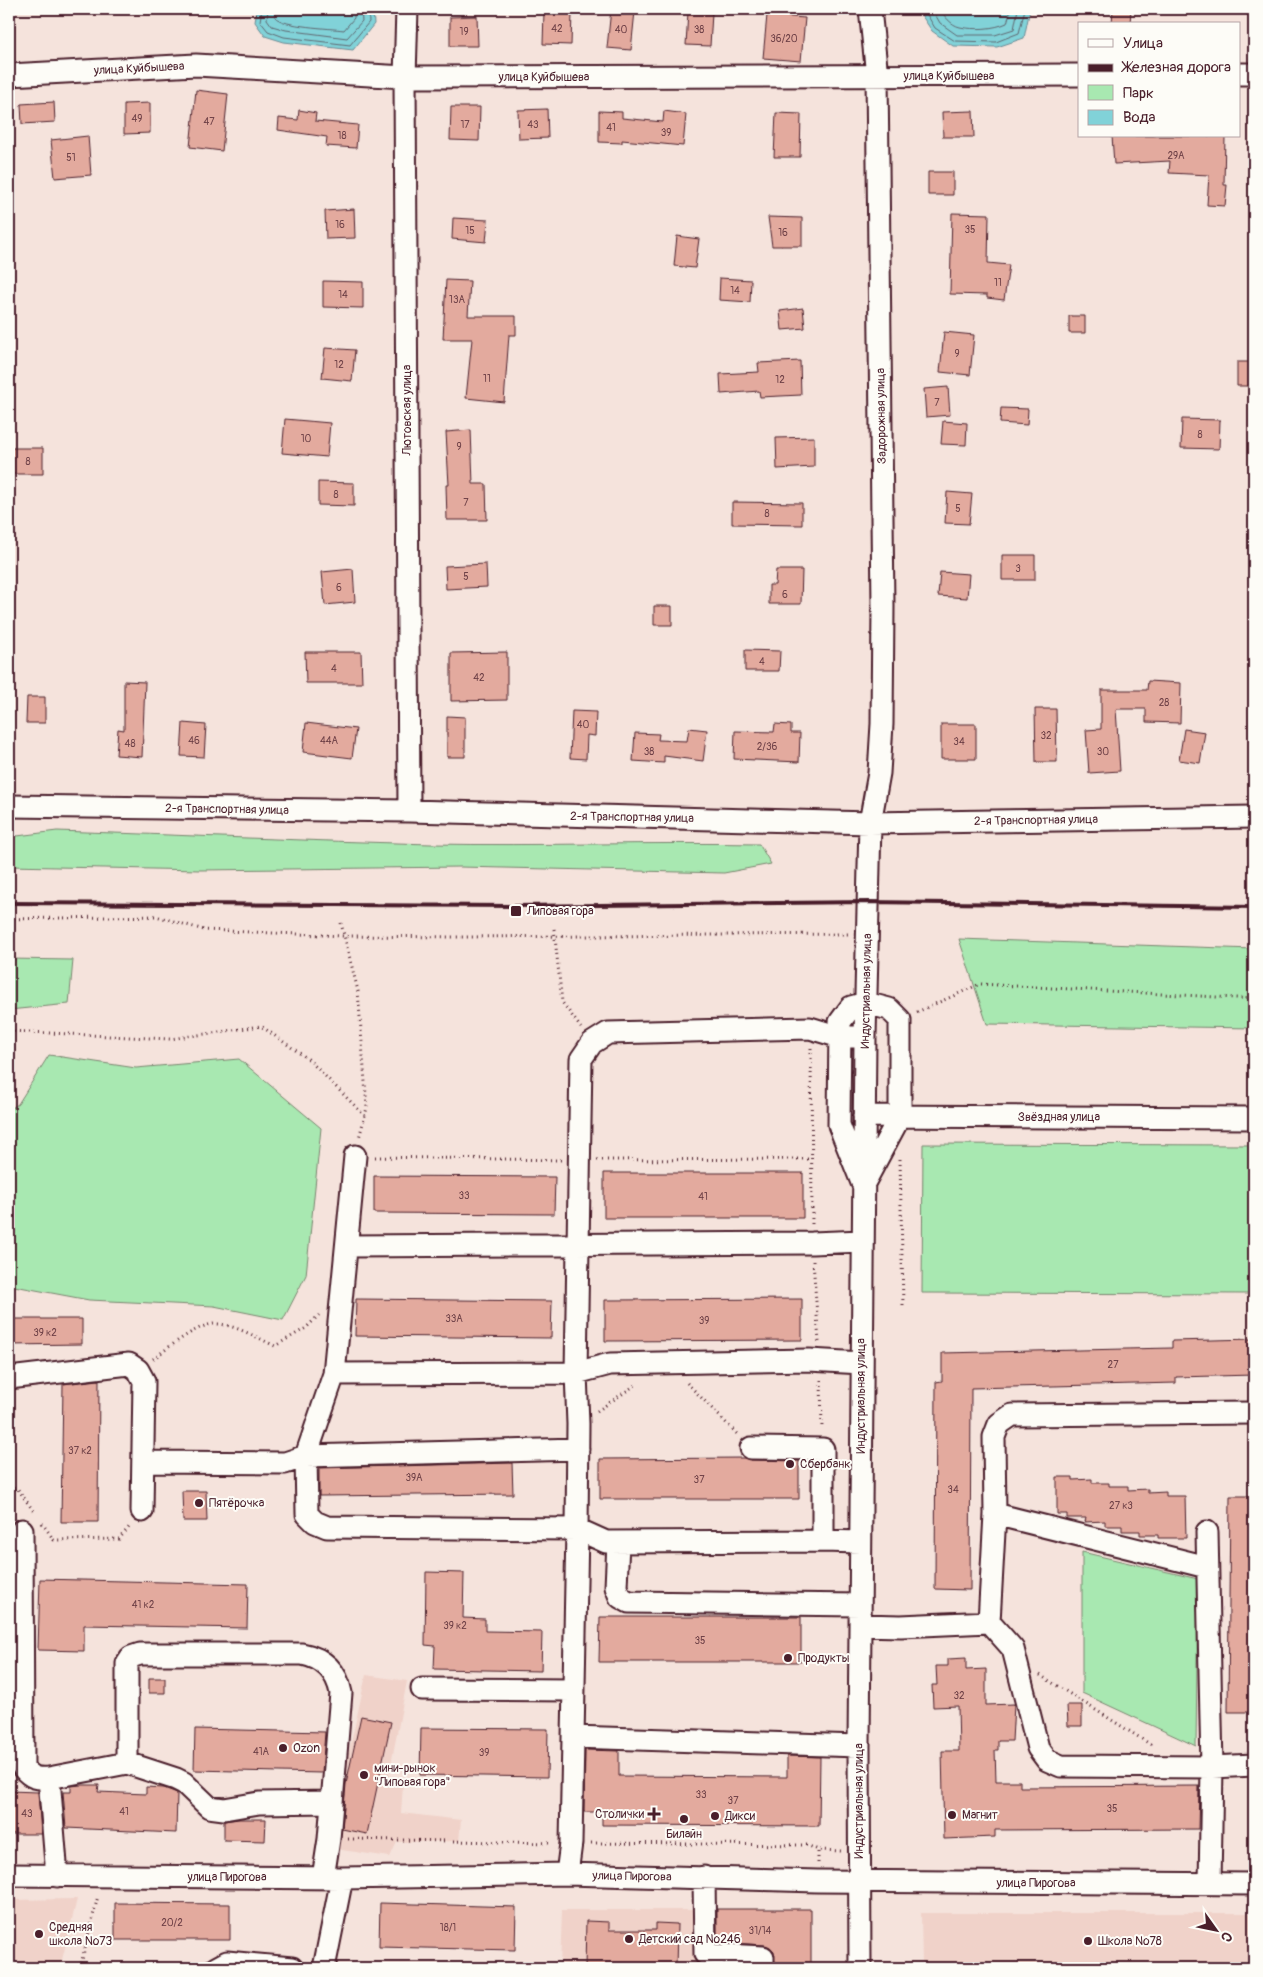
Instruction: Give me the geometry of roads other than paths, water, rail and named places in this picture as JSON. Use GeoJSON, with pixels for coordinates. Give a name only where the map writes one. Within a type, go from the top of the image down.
{"type":"FeatureCollection","features":[{"type":"Feature","properties":{"kind":"street","name":"Лютовская улица"},"geometry":{"type":"LineString","coordinates":[[407,9],[405,77],[408,811]]}},
{"type":"Feature","properties":{"kind":"street","name":"Задорожная улица"},"geometry":{"type":"LineString","coordinates":[[870,9],[877,76],[883,606],[882,724],[879,773],[870,823]]}},
{"type":"Feature","properties":{"kind":"street","name":"улица Куйбышева"},"geometry":{"type":"LineString","coordinates":[[9,75],[196,65],[405,77],[1078,75]]}},
{"type":"Feature","properties":{"kind":"street"},"geometry":{"type":"LineString","coordinates":[[1240,74],[1254,74]]}},
{"type":"Feature","properties":{"kind":"street","name":"2-я Транспортная улица"},"geometry":{"type":"LineString","coordinates":[[9,806],[408,811],[870,823],[1254,817]]}},
{"type":"Feature","properties":{"kind":"street","name":"Индустриальная улица"},"geometry":{"type":"LineString","coordinates":[[860,1968],[858,1880],[863,1184],[870,823]]}},
{"type":"Feature","properties":{"kind":"street"},"geometry":{"type":"LineString","coordinates":[[866,1004],[889,1009],[900,1020],[900,1116],[863,1184],[839,1125],[840,1022],[851,1007],[866,1004]]}},
{"type":"Feature","properties":{"kind":"street"},"geometry":{"type":"LineString","coordinates":[[567,1874],[571,1843],[577,1529],[578,1424],[576,1373],[580,1245],[582,1059],[592,1043],[608,1033],[810,1028],[840,1037],[865,1037]]}},
{"type":"Feature","properties":{"kind":"street","name":"Звёздная улица"},"geometry":{"type":"LineString","coordinates":[[864,1116],[1254,1118]]}},
{"type":"Feature","properties":{"kind":"street"},"geometry":{"type":"LineString","coordinates":[[355,1156],[334,1374],[306,1456],[307,1514],[315,1522],[327,1527],[577,1529],[606,1542],[823,1540],[860,1542]]}},
{"type":"Feature","properties":{"kind":"street"},"geometry":{"type":"LineString","coordinates":[[347,1246],[812,1243],[863,1241]]}},
{"type":"Feature","properties":{"kind":"street"},"geometry":{"type":"LineString","coordinates":[[334,1374],[576,1373],[610,1364],[809,1360],[862,1363]]}},
{"type":"Feature","properties":{"kind":"street"},"geometry":{"type":"LineString","coordinates":[[9,1378],[128,1364],[138,1370],[144,1381],[142,1510]]}},
{"type":"Feature","properties":{"kind":"street"},"geometry":{"type":"LineString","coordinates":[[1254,1413],[1012,1415],[999,1424],[994,1437],[995,1514],[990,1622],[1013,1649],[1018,1662],[1038,1748],[1047,1760],[1060,1766],[1212,1767],[1254,1765]]}},
{"type":"Feature","properties":{"kind":"street"},"geometry":{"type":"LineString","coordinates":[[751,1448],[823,1449],[823,1540]]}},
{"type":"Feature","properties":{"kind":"street"},"geometry":{"type":"LineString","coordinates":[[144,1462],[285,1463],[306,1456],[578,1449]]}},
{"type":"Feature","properties":{"kind":"street"},"geometry":{"type":"LineString","coordinates":[[995,1514],[1207,1567]]}},
{"type":"Feature","properties":{"kind":"street"},"geometry":{"type":"LineString","coordinates":[[22,1530],[23,1768],[29,1775],[36,1779],[50,1778],[127,1763],[184,1783],[209,1807],[224,1809],[259,1803],[331,1802]]}},
{"type":"Feature","properties":{"kind":"street"},"geometry":{"type":"LineString","coordinates":[[1207,1532],[1212,1767],[1210,1884]]}},
{"type":"Feature","properties":{"kind":"street"},"geometry":{"type":"LineString","coordinates":[[618,1542],[616,1587],[620,1596],[629,1602],[860,1615],[901,1626],[990,1622]]}},
{"type":"Feature","properties":{"kind":"street"},"geometry":{"type":"LineString","coordinates":[[127,1763],[127,1663],[131,1657],[140,1654],[302,1654],[322,1660],[334,1672],[341,1693],[331,1802],[332,1878],[324,1968]]}},
{"type":"Feature","properties":{"kind":"street"},"geometry":{"type":"LineString","coordinates":[[422,1689],[573,1690]]}},
{"type":"Feature","properties":{"kind":"street"},"geometry":{"type":"LineString","coordinates":[[573,1737],[859,1746]]}},
{"type":"Feature","properties":{"kind":"street"},"geometry":{"type":"LineString","coordinates":[[50,1778],[57,1876]]}},
{"type":"Feature","properties":{"kind":"street","name":"улица Пирогова"},"geometry":{"type":"LineString","coordinates":[[9,1875],[332,1878],[567,1874],[817,1881],[1254,1884]]}},
{"type":"Feature","properties":{"kind":"street"},"geometry":{"type":"LineString","coordinates":[[704,1877],[705,1954],[764,1958],[763,1968]]}},
{"type":"Feature","properties":{"kind":"street"},"geometry":{"type":"LineString","coordinates":[[216,1968],[227,1962],[292,1968]]}},
{"type":"Feature","properties":{"kind":"water"},"geometry":{"type":"Polygon","coordinates":[[[257,9],[373,9],[374,24],[353,50],[284,42],[265,36],[255,22],[257,9]]]}},
{"type":"Feature","properties":{"kind":"water"},"geometry":{"type":"Polygon","coordinates":[[[921,9],[1030,9],[1024,38],[997,47],[953,46],[932,31],[920,13],[921,9]]]}},
{"type":"Feature","properties":{"kind":"railway"},"geometry":{"type":"LineString","coordinates":[[9,903],[515,906],[868,902],[1254,907]]}},
{"type":"Feature","properties":{"kind":"place","name":"Липовая гора"},"geometry":{"type":"Point","coordinates":[516,911]}},
{"type":"Feature","properties":{"kind":"place","name":"Сбербанк"},"geometry":{"type":"Point","coordinates":[790,1464]}},
{"type":"Feature","properties":{"kind":"place","name":"Пятёрочка"},"geometry":{"type":"Point","coordinates":[199,1503]}},
{"type":"Feature","properties":{"kind":"place","name":"Продукты"},"geometry":{"type":"Point","coordinates":[788,1658]}},
{"type":"Feature","properties":{"kind":"place","name":"Ozon"},"geometry":{"type":"Point","coordinates":[283,1748]}},
{"type":"Feature","properties":{"kind":"place","name":"мини-рынок \"Липовая гора\""},"geometry":{"type":"Point","coordinates":[364,1775]}},
{"type":"Feature","properties":{"kind":"place","name":"Столички"},"geometry":{"type":"Point","coordinates":[654,1814]}},
{"type":"Feature","properties":{"kind":"place","name":"Магнит"},"geometry":{"type":"Point","coordinates":[952,1815]}},
{"type":"Feature","properties":{"kind":"place","name":"Дикси"},"geometry":{"type":"Point","coordinates":[715,1816]}},
{"type":"Feature","properties":{"kind":"place","name":"Билайн"},"geometry":{"type":"Point","coordinates":[684,1819]}},
{"type":"Feature","properties":{"kind":"place","name":"Средняя школа №73"},"geometry":{"type":"Point","coordinates":[39,1934]}},
{"type":"Feature","properties":{"kind":"place","name":"Детский сад №246"},"geometry":{"type":"Point","coordinates":[629,1939]}},
{"type":"Feature","properties":{"kind":"place","name":"Школа №78"},"geometry":{"type":"Point","coordinates":[1088,1941]}}]}
